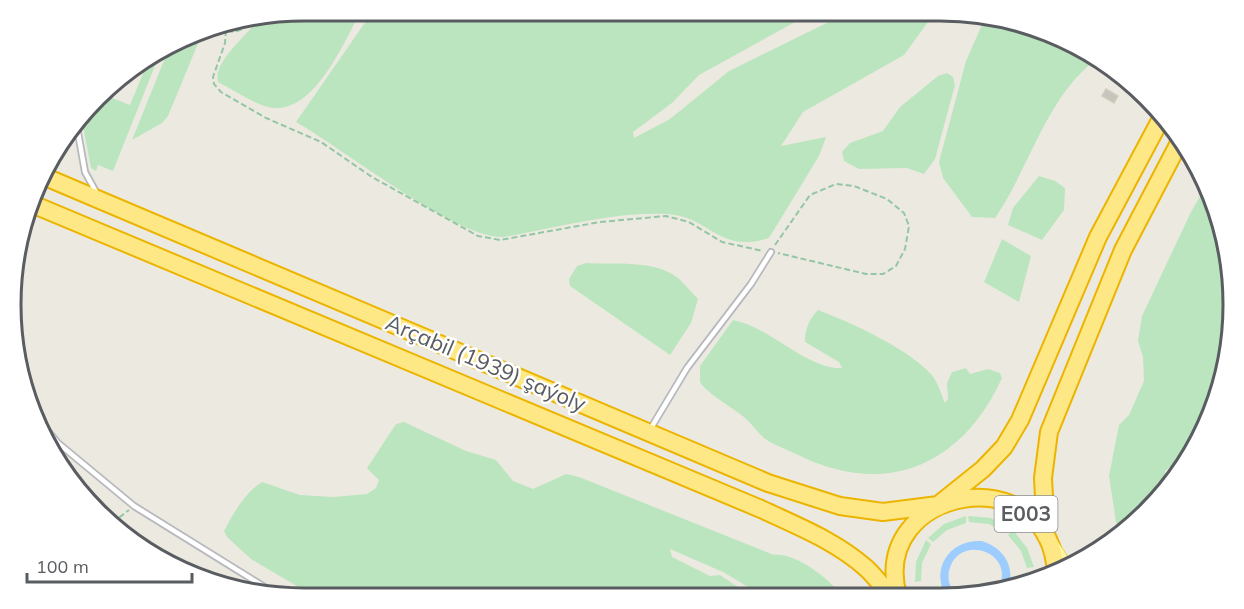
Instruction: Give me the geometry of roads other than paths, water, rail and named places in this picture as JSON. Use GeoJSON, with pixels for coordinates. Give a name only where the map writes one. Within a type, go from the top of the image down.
{"type":"FeatureCollection","features":[{"type":"Feature","properties":{"kind":"highway","name":"E003"},"geometry":{"type":"LineString","coordinates":[[898,588],[896,562],[904,540],[918,520],[984,469],[1012,435],[1098,237],[1158,124]]}},
{"type":"Feature","properties":{"kind":"highway","name":"E003"},"geometry":{"type":"LineString","coordinates":[[1046,536],[1042,478],[1049,432],[1123,250],[1176,149]]}},
{"type":"Feature","properties":{"kind":"highway","name":"Arçabil (1939) şaýoly"},"geometry":{"type":"LineString","coordinates":[[50,179],[768,483],[840,506],[883,512],[938,506]]}},
{"type":"Feature","properties":{"kind":"highway","name":"Arçabil (1939) şaýoly"},"geometry":{"type":"LineString","coordinates":[[39,207],[771,514],[820,537],[867,568],[883,588]]}},
{"type":"Feature","properties":{"kind":"highway","name":"E003"},"geometry":{"type":"LineString","coordinates":[[938,506],[961,497],[994,499],[1010,503],[1030,517],[1046,536],[1056,563]]}},
{"type":"Feature","properties":{"kind":"main road"},"geometry":{"type":"LineString","coordinates":[[1046,536],[1061,561]]}},
{"type":"Feature","properties":{"kind":"lane"},"geometry":{"type":"LineString","coordinates":[[78,134],[85,172],[102,201]]}},
{"type":"Feature","properties":{"kind":"lane"},"geometry":{"type":"LineString","coordinates":[[648,433],[687,369],[751,285],[771,252]]}},
{"type":"Feature","properties":{"kind":"lane"},"geometry":{"type":"LineString","coordinates":[[56,441],[134,506],[261,585]]}},
{"type":"Feature","properties":{"kind":"water"},"geometry":{"type":"Polygon","coordinates":[[[982,541],[996,548],[1006,558],[1010,579],[1001,581],[1000,566],[994,557],[974,550],[963,552],[955,559],[949,571],[951,587],[943,588],[940,575],[946,557],[952,550],[971,542],[982,541]]]}}]}
